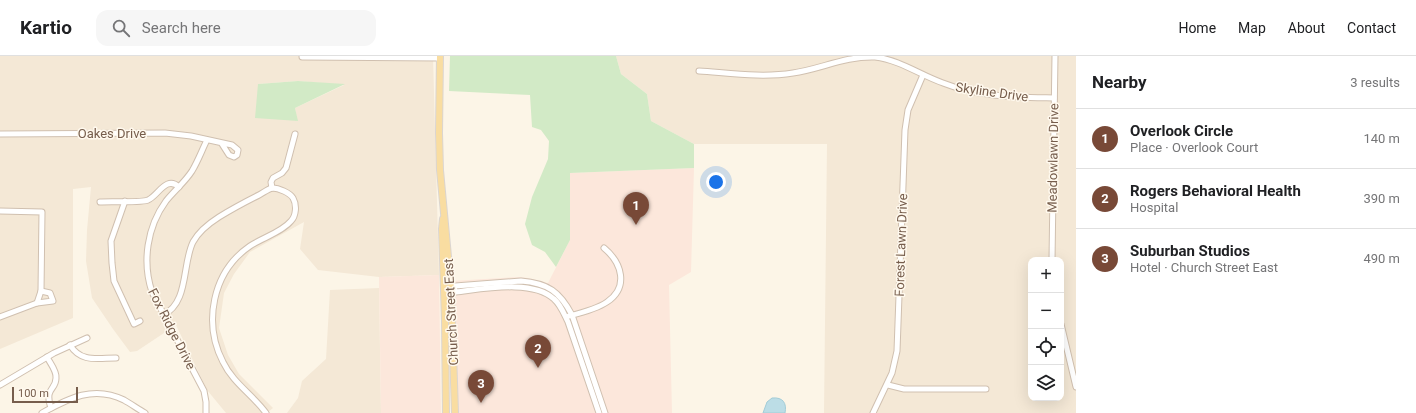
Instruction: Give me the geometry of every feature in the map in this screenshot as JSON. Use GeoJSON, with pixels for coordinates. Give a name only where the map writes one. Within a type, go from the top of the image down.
{"type":"FeatureCollection","features":[{"type":"Feature","properties":{"kind":"main road","name":"Church Street East"},"geometry":{"type":"LineString","coordinates":[[440,57],[439,133],[443,211],[442,229],[446,413]]}},
{"type":"Feature","properties":{"kind":"main road","name":"Church Street East"},"geometry":{"type":"LineString","coordinates":[[443,211],[452,289],[455,413]]}},
{"type":"Feature","properties":{"kind":"street","name":"Skyline Drive"},"geometry":{"type":"LineString","coordinates":[[699,71],[783,75],[796,73],[839,59],[864,56],[895,62],[950,86],[977,92],[1015,97],[1054,98]]}},
{"type":"Feature","properties":{"kind":"street","name":"Meadowlawn Drive"},"geometry":{"type":"LineString","coordinates":[[1052,257],[1055,56]]}},
{"type":"Feature","properties":{"kind":"street"},"geometry":{"type":"LineString","coordinates":[[302,57],[440,57]]}},
{"type":"Feature","properties":{"kind":"street","name":"Forest Lawn Drive"},"geometry":{"type":"LineString","coordinates":[[873,413],[888,385],[894,369],[898,344],[905,126],[910,105],[923,75]]}},
{"type":"Feature","properties":{"kind":"street","name":"Oakes Drive"},"geometry":{"type":"LineString","coordinates":[[0,134],[165,133],[191,136],[222,144]]}},
{"type":"Feature","properties":{"kind":"street"},"geometry":{"type":"LineString","coordinates":[[272,188],[272,178],[285,170],[295,134]]}},
{"type":"Feature","properties":{"kind":"street","name":"Fox Ridge Drive"},"geometry":{"type":"LineString","coordinates":[[206,413],[204,392],[154,298],[148,279],[146,263],[151,231],[157,215],[166,201],[194,167],[207,140]]}},
{"type":"Feature","properties":{"kind":"street"},"geometry":{"type":"LineString","coordinates":[[100,202],[147,201],[168,184],[174,184],[179,187]]}},
{"type":"Feature","properties":{"kind":"street"},"geometry":{"type":"LineString","coordinates":[[163,315],[170,312],[176,303],[182,288],[191,247],[203,228],[227,212],[272,188],[285,192],[293,198],[295,208],[294,218],[287,225],[251,245],[237,257],[227,270],[219,284],[212,314],[216,345],[229,373],[266,413]]}},
{"type":"Feature","properties":{"kind":"street"},"geometry":{"type":"LineString","coordinates":[[125,201],[111,243],[113,278],[134,324],[140,321]]}},
{"type":"Feature","properties":{"kind":"street"},"geometry":{"type":"LineString","coordinates":[[0,211],[42,212],[42,291],[37,303]]}},
{"type":"Feature","properties":{"kind":"street"},"geometry":{"type":"LineString","coordinates":[[566,317],[605,303],[614,296],[618,289],[621,276],[619,268],[612,254],[604,248]]}},
{"type":"Feature","properties":{"kind":"street"},"geometry":{"type":"LineString","coordinates":[[599,413],[566,317],[562,308],[555,299],[538,289],[528,287],[456,292],[452,289],[455,286],[514,281],[531,282],[543,285],[557,293],[565,302],[572,315],[605,413]]}},
{"type":"Feature","properties":{"kind":"street"},"geometry":{"type":"LineString","coordinates":[[0,317],[37,303],[53,301],[50,293],[42,291]]}},
{"type":"Feature","properties":{"kind":"street"},"geometry":{"type":"LineString","coordinates":[[1062,329],[1076,386]]}},
{"type":"Feature","properties":{"kind":"street"},"geometry":{"type":"LineString","coordinates":[[0,385],[47,357],[87,338]]}},
{"type":"Feature","properties":{"kind":"street"},"geometry":{"type":"LineString","coordinates":[[70,345],[75,353],[82,357],[116,358]]}},
{"type":"Feature","properties":{"kind":"street"},"geometry":{"type":"LineString","coordinates":[[47,357],[56,376],[56,380],[49,394],[52,408]]}},
{"type":"Feature","properties":{"kind":"street"},"geometry":{"type":"LineString","coordinates":[[888,385],[904,389],[986,390]]}},
{"type":"Feature","properties":{"kind":"street"},"geometry":{"type":"LineString","coordinates":[[42,413],[77,396],[92,393],[108,395],[123,400],[145,413]]}},
{"type":"Feature","properties":{"kind":"shaded area"},"geometry":{"type":"Polygon","coordinates":[[[0,56],[433,56],[439,275],[379,277],[318,270],[300,249],[304,222],[250,252],[234,274],[224,293],[219,328],[228,355],[239,374],[273,408],[267,413],[226,413],[207,390],[176,325],[137,351],[130,352],[92,298],[86,261],[91,187],[73,189],[73,318],[0,349],[0,56]],[[298,81],[258,84],[297,121],[295,108],[344,85],[298,81]]]}},
{"type":"Feature","properties":{"kind":"shaded area"},"geometry":{"type":"Polygon","coordinates":[[[616,56],[1076,56],[1076,413],[824,413],[827,144],[694,144],[651,121],[647,94],[621,74],[616,56]]]}},
{"type":"Feature","properties":{"kind":"shaded area"},"geometry":{"type":"Polygon","coordinates":[[[694,168],[691,272],[669,285],[672,413],[456,413],[452,281],[518,277],[548,283],[570,240],[570,173],[694,168]]]}},
{"type":"Feature","properties":{"kind":"shaded area"},"geometry":{"type":"Polygon","coordinates":[[[439,275],[441,413],[381,413],[379,277],[439,275]]]}},
{"type":"Feature","properties":{"kind":"shaded area"},"geometry":{"type":"Polygon","coordinates":[[[379,288],[381,413],[287,413],[298,398],[302,381],[326,359],[330,290],[379,288]]]}},
{"type":"Feature","properties":{"kind":"green space"},"geometry":{"type":"Polygon","coordinates":[[[450,56],[616,56],[621,74],[647,94],[651,121],[694,144],[694,168],[570,173],[570,240],[556,267],[545,252],[532,245],[525,224],[532,197],[548,159],[549,141],[541,130],[532,127],[530,95],[449,91],[450,56]]]}},
{"type":"Feature","properties":{"kind":"green space"},"geometry":{"type":"Polygon","coordinates":[[[298,81],[345,84],[295,108],[298,121],[255,118],[258,84],[298,81]]]}},
{"type":"Feature","properties":{"kind":"water"},"geometry":{"type":"Polygon","coordinates":[[[772,398],[783,401],[785,404],[785,413],[763,413],[767,402],[772,398]]]}},
{"type":"Feature","properties":{"kind":"place","name":"Overlook Circle"},"geometry":{"type":"Point","coordinates":[636,225]}},
{"type":"Feature","properties":{"kind":"place","name":"Rogers Behavioral Health"},"geometry":{"type":"Point","coordinates":[538,368]}},
{"type":"Feature","properties":{"kind":"place","name":"Suburban Studios"},"geometry":{"type":"Point","coordinates":[481,403]}}]}
